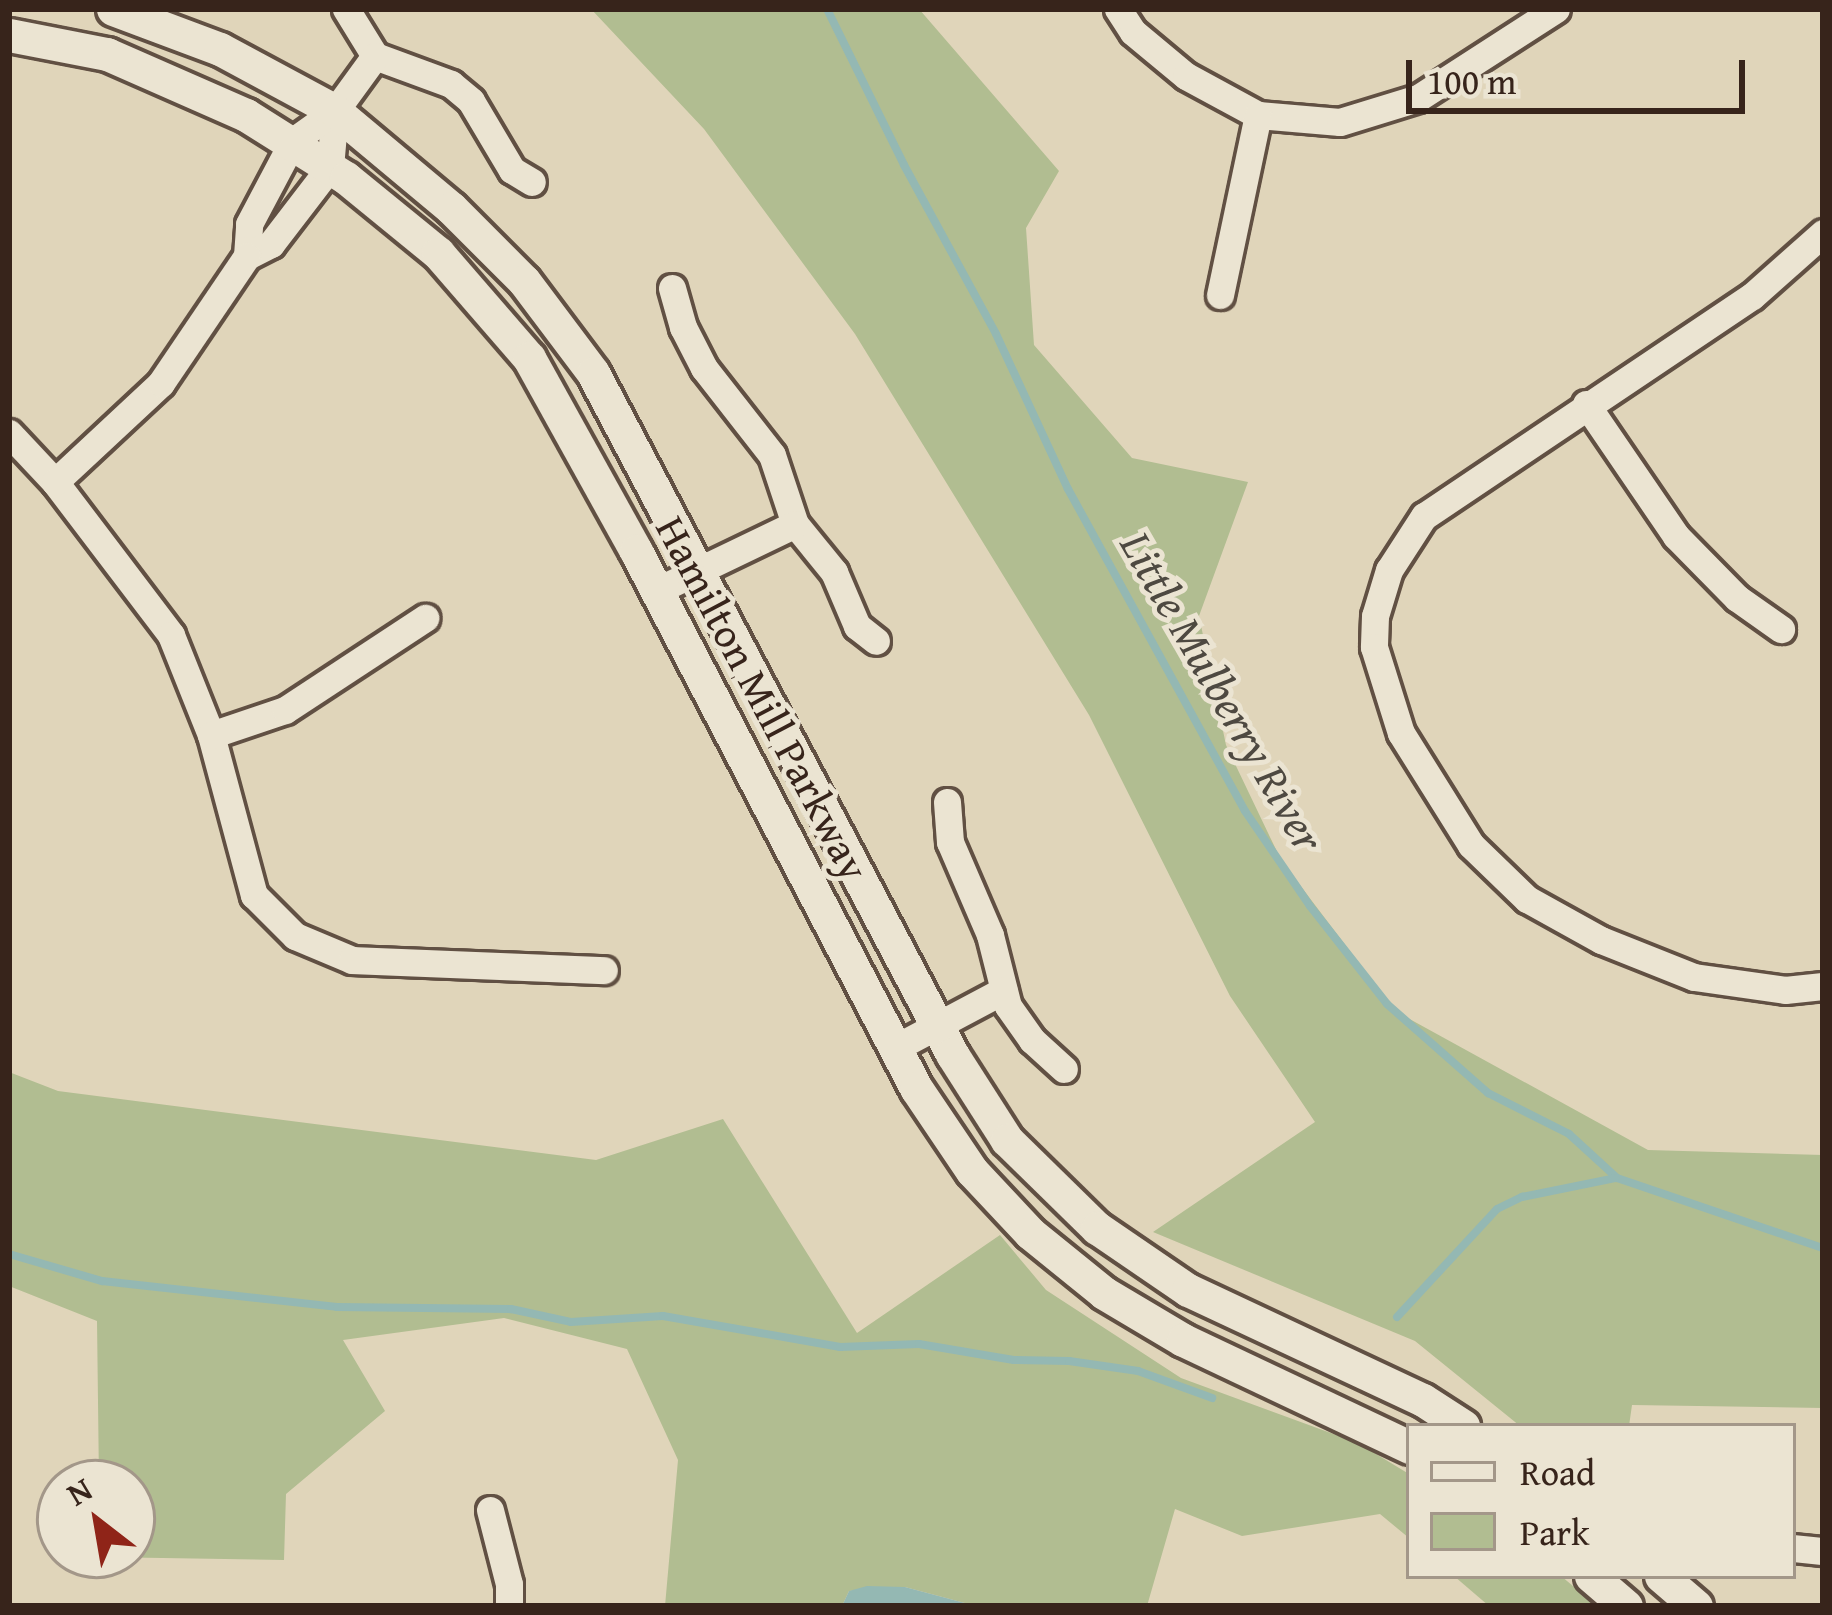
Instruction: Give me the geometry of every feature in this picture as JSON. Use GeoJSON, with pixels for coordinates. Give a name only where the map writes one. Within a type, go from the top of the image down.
{"type":"FeatureCollection","features":[{"type":"Feature","properties":{"kind":"street","name":"Hamilton Mill Parkway"},"geometry":{"type":"LineString","coordinates":[[113,9],[220,49],[335,111],[451,208],[524,281],[592,373],[937,1026],[1007,1141],[1096,1228],[1188,1290],[1423,1400],[1458,1423]]}},
{"type":"Feature","properties":{"kind":"street"},"geometry":{"type":"LineString","coordinates":[[346,9],[375,56],[451,84],[471,101],[512,170],[532,182]]}},
{"type":"Feature","properties":{"kind":"street"},"geometry":{"type":"LineString","coordinates":[[1118,9],[1133,32],[1186,76],[1258,115],[1340,122],[1418,98],[1556,9]]}},
{"type":"Feature","properties":{"kind":"street","name":"Hamilton Mill Parkway"},"geometry":{"type":"LineString","coordinates":[[9,35],[107,54],[293,141],[438,253],[529,358],[895,1048],[972,1171],[1030,1233],[1104,1293],[1183,1340],[1406,1446]]}},
{"type":"Feature","properties":{"kind":"street"},"geometry":{"type":"LineString","coordinates":[[248,256],[249,224],[293,141],[335,111],[375,56]]}},
{"type":"Feature","properties":{"kind":"street"},"geometry":{"type":"LineString","coordinates":[[55,482],[161,383],[248,256],[271,244],[330,167],[335,111]]}},
{"type":"Feature","properties":{"kind":"street"},"geometry":{"type":"LineString","coordinates":[[1220,295],[1258,115]]}},
{"type":"Feature","properties":{"kind":"street"},"geometry":{"type":"LineString","coordinates":[[1823,233],[1752,296],[1424,516],[1389,570],[1375,616],[1374,647],[1401,734],[1472,845],[1527,899],[1600,940],[1694,976],[1785,991],[1823,986]]}},
{"type":"Feature","properties":{"kind":"street"},"geometry":{"type":"LineString","coordinates":[[672,288],[683,327],[704,368],[772,455],[795,524],[835,572],[857,626],[876,641]]}},
{"type":"Feature","properties":{"kind":"street"},"geometry":{"type":"LineString","coordinates":[[1586,404],[1676,536],[1737,598],[1781,629]]}},
{"type":"Feature","properties":{"kind":"street"},"geometry":{"type":"LineString","coordinates":[[9,433],[55,482],[171,635],[211,735],[254,895],[295,936],[352,960],[604,970]]}},
{"type":"Feature","properties":{"kind":"street"},"geometry":{"type":"LineString","coordinates":[[656,591],[795,524]]}},
{"type":"Feature","properties":{"kind":"street"},"geometry":{"type":"LineString","coordinates":[[211,735],[285,710],[424,618]]}},
{"type":"Feature","properties":{"kind":"street"},"geometry":{"type":"LineString","coordinates":[[947,802],[950,842],[990,934],[1004,990],[1032,1040],[1064,1069]]}},
{"type":"Feature","properties":{"kind":"street"},"geometry":{"type":"LineString","coordinates":[[895,1048],[1004,990]]}},
{"type":"Feature","properties":{"kind":"street"},"geometry":{"type":"LineString","coordinates":[[490,1510],[509,1606]]}},
{"type":"Feature","properties":{"kind":"street"},"geometry":{"type":"LineString","coordinates":[[1594,1579],[1626,1606]]}},
{"type":"Feature","properties":{"kind":"street"},"geometry":{"type":"LineString","coordinates":[[1636,1606],[1660,1579]]}},
{"type":"Feature","properties":{"kind":"street"},"geometry":{"type":"LineString","coordinates":[[1666,1579],[1696,1606]]}},
{"type":"Feature","properties":{"kind":"green space"},"geometry":{"type":"Polygon","coordinates":[[[591,9],[919,9],[1059,171],[1026,228],[1034,345],[1132,458],[1248,482],[1199,616],[1226,745],[1281,860],[1395,1011],[1648,1150],[1823,1155],[1823,1408],[1632,1405],[1629,1423],[1516,1423],[1415,1341],[1153,1232],[1315,1122],[1230,996],[1089,715],[855,334],[704,129],[591,9]]]}},
{"type":"Feature","properties":{"kind":"green space"},"geometry":{"type":"Polygon","coordinates":[[[9,1072],[58,1091],[596,1160],[723,1119],[857,1333],[1000,1235],[1046,1290],[1181,1378],[1358,1443],[1406,1472],[1406,1536],[1380,1514],[1242,1536],[1175,1509],[1147,1606],[976,1606],[905,1587],[849,1591],[842,1606],[665,1606],[678,1460],[627,1349],[504,1318],[343,1340],[385,1411],[286,1494],[284,1560],[156,1558],[156,1459],[99,1459],[97,1321],[9,1286],[9,1072]]]}},
{"type":"Feature","properties":{"kind":"green space"},"geometry":{"type":"Polygon","coordinates":[[[1458,1579],[1565,1579],[1597,1606],[1489,1606],[1458,1579]]]}},
{"type":"Feature","properties":{"kind":"water"},"geometry":{"type":"Polygon","coordinates":[[[867,1586],[905,1587],[976,1606],[842,1606],[849,1591],[867,1586]]]}},
{"type":"Feature","properties":{"kind":"waterway","name":"Little Mulberry River"},"geometry":{"type":"LineString","coordinates":[[827,9],[904,165],[996,334],[1068,489],[1245,811],[1310,906],[1387,1004],[1488,1093],[1569,1134],[1617,1178],[1823,1248]]}},
{"type":"Feature","properties":{"kind":"waterway"},"geometry":{"type":"LineString","coordinates":[[1397,1317],[1497,1209],[1522,1197],[1615,1178]]}},
{"type":"Feature","properties":{"kind":"waterway"},"geometry":{"type":"LineString","coordinates":[[9,1254],[102,1281],[337,1307],[511,1309],[571,1322],[663,1316],[840,1347],[919,1344],[1014,1360],[1069,1361],[1138,1371],[1212,1398]]}}]}
